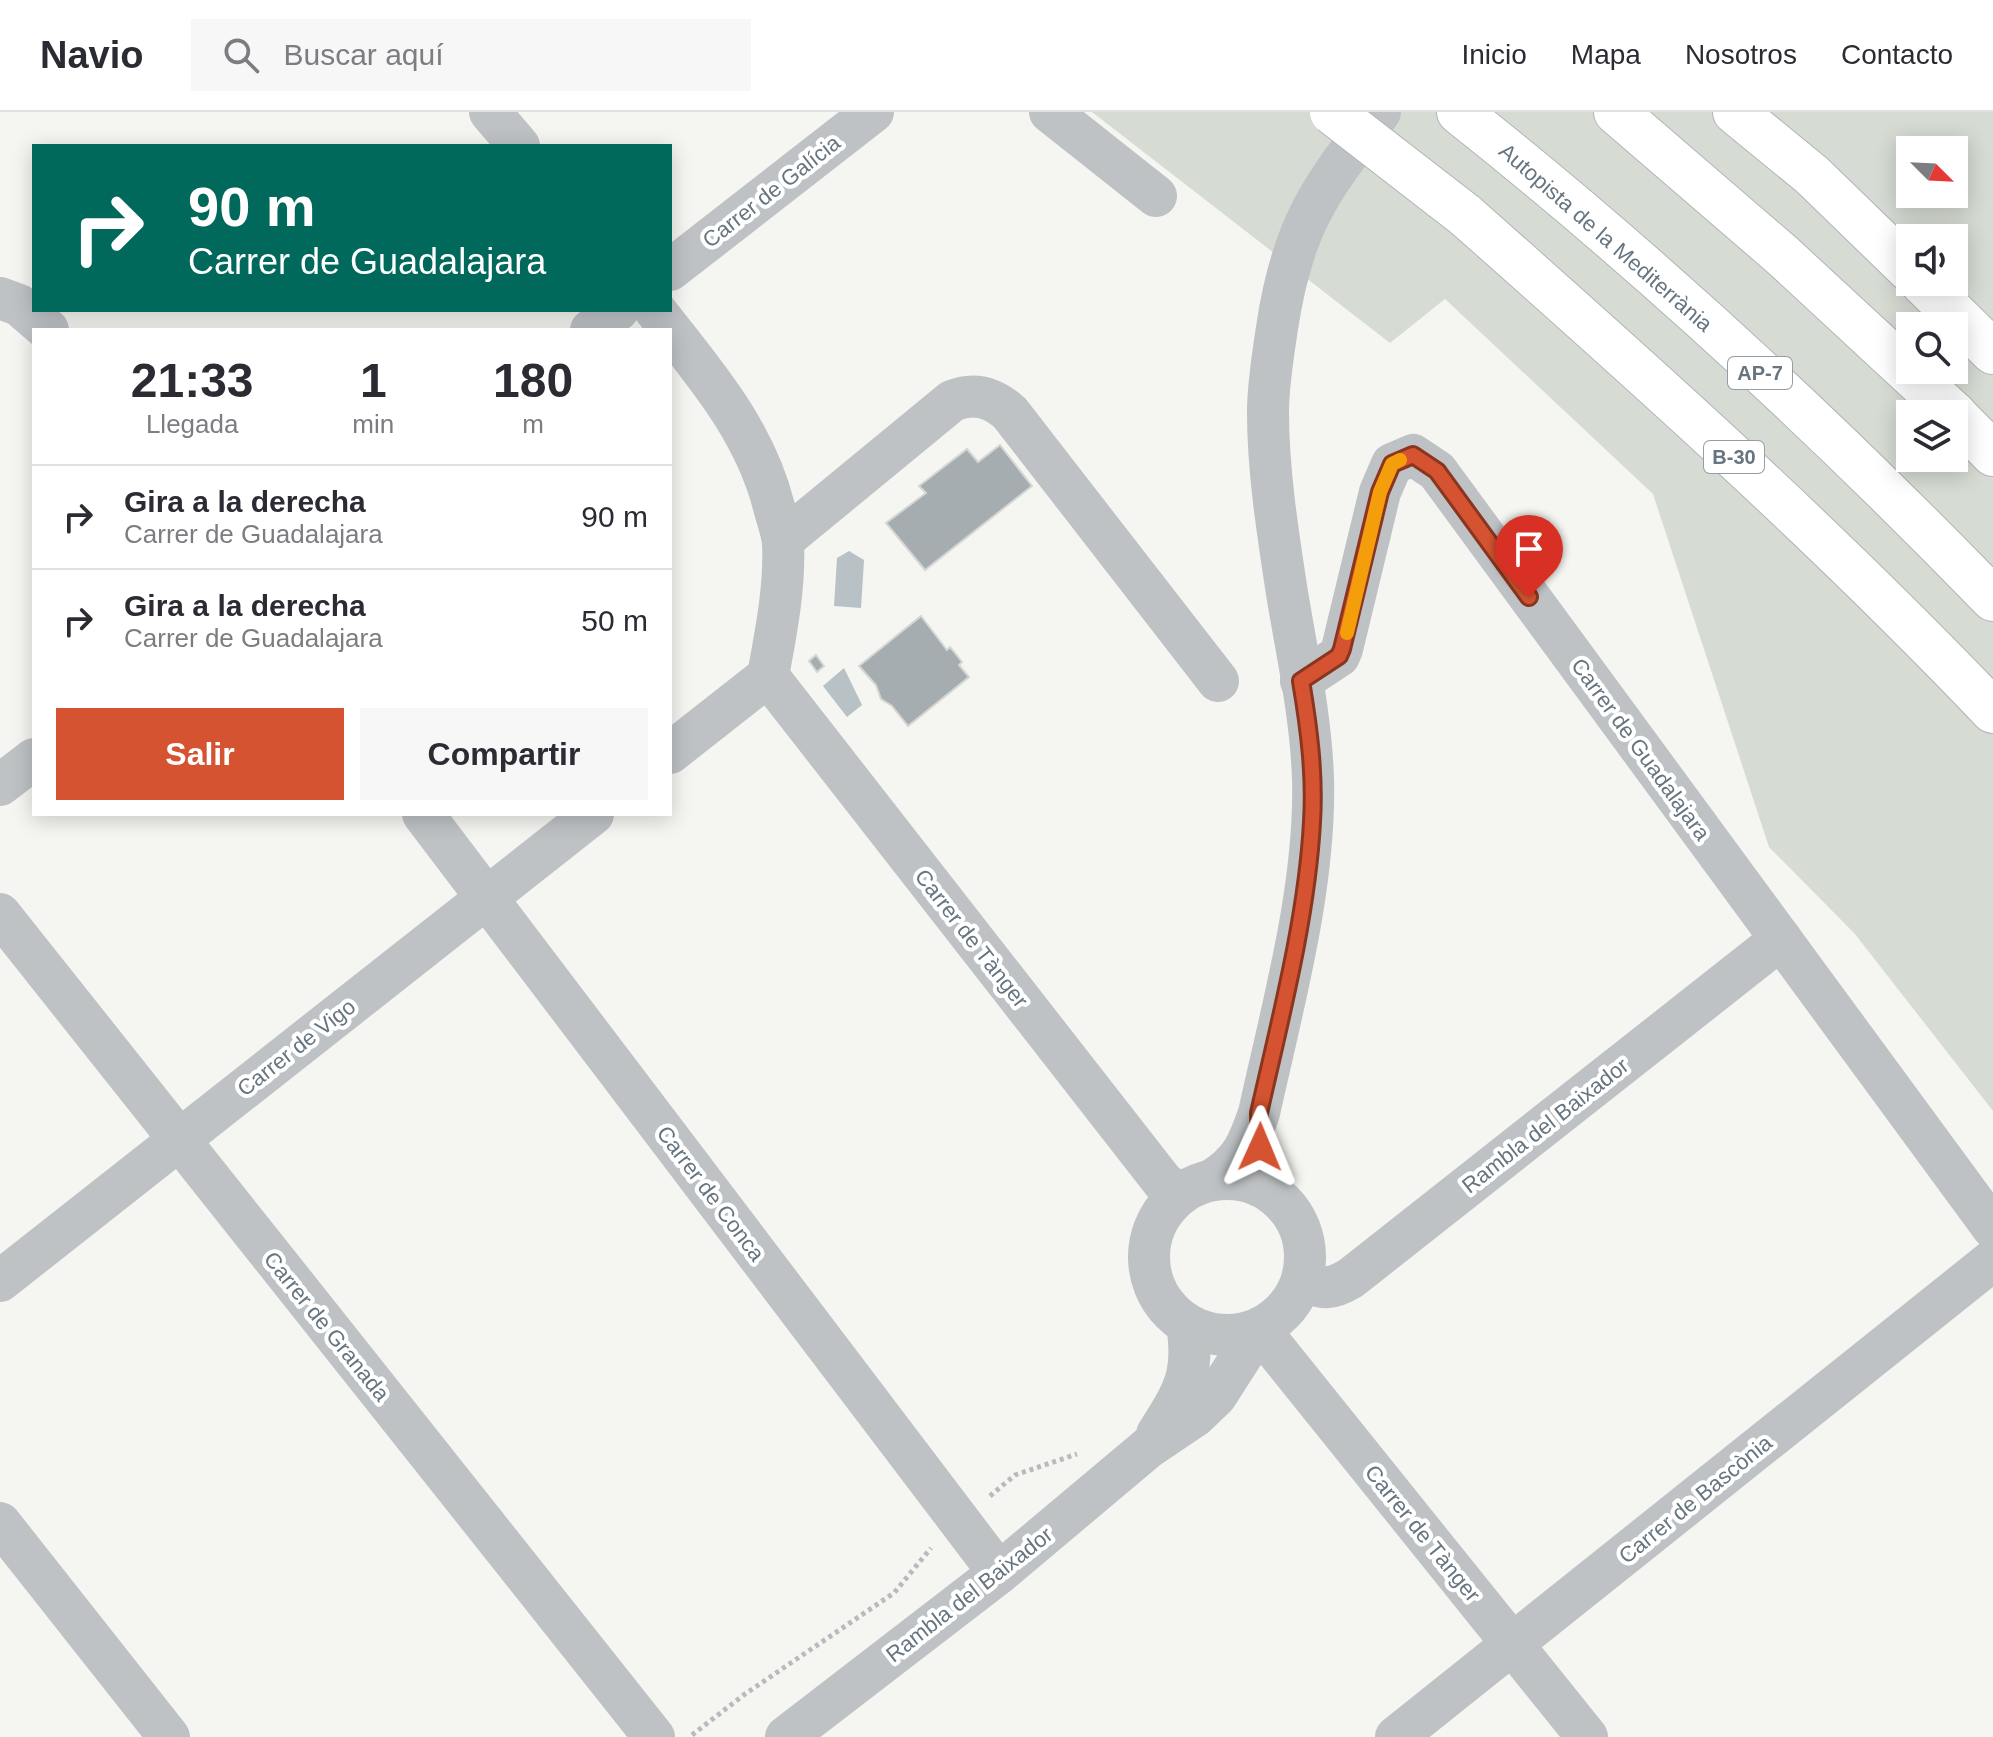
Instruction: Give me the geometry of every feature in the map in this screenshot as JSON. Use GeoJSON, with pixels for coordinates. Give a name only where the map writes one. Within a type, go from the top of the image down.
{"type":"FeatureCollection","features":[{"type":"Feature","properties":{"kind":"highway","name":"B-30"},"geometry":{"type":"LineString","coordinates":[[1332,112],[1465,215],[1758,479],[1919,633],[1993,711]]}},
{"type":"Feature","properties":{"kind":"highway","name":"Autopista de la Mediterrània"},"geometry":{"type":"LineString","coordinates":[[1459,112],[1653,272],[1910,514],[1993,599]]}},
{"type":"Feature","properties":{"kind":"highway"},"geometry":{"type":"LineString","coordinates":[[1616,112],[1782,255],[1939,400]]}},
{"type":"Feature","properties":{"kind":"highway"},"geometry":{"type":"LineString","coordinates":[[1735,112],[1812,175],[1896,256]]}},
{"type":"Feature","properties":{"kind":"highway"},"geometry":{"type":"LineString","coordinates":[[1936,296],[1993,352]]}},
{"type":"Feature","properties":{"kind":"highway"},"geometry":{"type":"LineString","coordinates":[[1968,428],[1993,454]]}},
{"type":"Feature","properties":{"kind":"street"},"geometry":{"type":"LineString","coordinates":[[490,112],[517,144]]}},
{"type":"Feature","properties":{"kind":"street","name":"Carrer de Galícia"},"geometry":{"type":"LineString","coordinates":[[672,268],[873,112]]}},
{"type":"Feature","properties":{"kind":"street"},"geometry":{"type":"LineString","coordinates":[[1050,112],[1156,196]]}},
{"type":"Feature","properties":{"kind":"street"},"geometry":{"type":"LineString","coordinates":[[1259,1113],[1260,1147],[1266,1175],[1298,1224],[1305,1250],[1303,1277],[1284,1312],[1259,1329],[1232,1336],[1205,1333],[1169,1310],[1155,1287],[1149,1261],[1150,1246],[1167,1206],[1237,1162],[1248,1143],[1259,1113],[1304,894],[1312,823],[1309,727],[1276,515],[1270,449],[1268,410],[1273,358],[1285,285],[1310,212],[1329,179],[1380,112]]}},
{"type":"Feature","properties":{"kind":"street"},"geometry":{"type":"LineString","coordinates":[[0,298],[19,305],[46,328]]}},
{"type":"Feature","properties":{"kind":"street"},"geometry":{"type":"LineString","coordinates":[[594,328],[615,312]]}},
{"type":"Feature","properties":{"kind":"street"},"geometry":{"type":"LineString","coordinates":[[657,312],[669,328]]}},
{"type":"Feature","properties":{"kind":"street"},"geometry":{"type":"LineString","coordinates":[[672,332],[717,389],[752,444],[770,489],[783,540],[781,606],[768,676],[672,751]]}},
{"type":"Feature","properties":{"kind":"street"},"geometry":{"type":"LineString","coordinates":[[783,540],[952,401],[981,396],[998,402],[1010,413],[1218,681]]}},
{"type":"Feature","properties":{"kind":"street","name":"Carrer de Guadalajara"},"geometry":{"type":"LineString","coordinates":[[1301,681],[1339,656],[1380,492],[1392,464],[1413,455],[1437,471],[1993,1228]]}},
{"type":"Feature","properties":{"kind":"street","name":"Carrer de Tànger"},"geometry":{"type":"LineString","coordinates":[[768,676],[1163,1182],[1171,1188],[1198,1186]]}},
{"type":"Feature","properties":{"kind":"street"},"geometry":{"type":"LineString","coordinates":[[0,785],[32,761]]}},
{"type":"Feature","properties":{"kind":"street","name":"Carrer de Conca"},"geometry":{"type":"LineString","coordinates":[[425,816],[999,1573]]}},
{"type":"Feature","properties":{"kind":"street","name":"Carrer de Vigo"},"geometry":{"type":"LineString","coordinates":[[0,1281],[590,816]]}},
{"type":"Feature","properties":{"kind":"street","name":"Carrer de Granada"},"geometry":{"type":"LineString","coordinates":[[0,914],[654,1737]]}},
{"type":"Feature","properties":{"kind":"street","name":"Rambla del Baixador"},"geometry":{"type":"LineString","coordinates":[[1303,1277],[1313,1286],[1324,1288],[1336,1287],[1351,1278],[1781,939]]}},
{"type":"Feature","properties":{"kind":"street"},"geometry":{"type":"LineString","coordinates":[[1198,1186],[1235,1180],[1265,1188],[1286,1205]]}},
{"type":"Feature","properties":{"kind":"street","name":"Carrer de Bascònia"},"geometry":{"type":"LineString","coordinates":[[1396,1737],[1993,1260]]}},
{"type":"Feature","properties":{"kind":"street","name":"Rambla del Baixador"},"geometry":{"type":"LineString","coordinates":[[1149,1447],[1176,1405],[1188,1377],[1191,1351],[1187,1324]]}},
{"type":"Feature","properties":{"kind":"street","name":"Carrer de Tànger"},"geometry":{"type":"LineString","coordinates":[[1259,1329],[1587,1737]]}},
{"type":"Feature","properties":{"kind":"street","name":"Rambla del Baixador"},"geometry":{"type":"LineString","coordinates":[[786,1737],[999,1573],[1149,1447],[1195,1416],[1216,1396],[1259,1329]]}},
{"type":"Feature","properties":{"kind":"street"},"geometry":{"type":"LineString","coordinates":[[0,1523],[169,1737]]}},
{"type":"Feature","properties":{"kind":"shaded area"},"geometry":{"type":"Polygon","coordinates":[[[1092,112],[1993,112],[1993,1111],[1855,934],[1769,847],[1653,494],[1445,299],[1390,343],[1092,112]]]}},
{"type":"Feature","properties":{"kind":"shaded area"},"geometry":{"type":"Polygon","coordinates":[[[849,551],[864,560],[861,608],[834,606],[837,558],[849,551]]]}},
{"type":"Feature","properties":{"kind":"shaded area"},"geometry":{"type":"Polygon","coordinates":[[[844,668],[862,705],[847,717],[823,686],[844,668]]]}},
{"type":"Feature","properties":{"kind":"building"},"geometry":{"type":"Polygon","coordinates":[[[1000,445],[1032,486],[925,570],[886,523],[926,493],[919,486],[967,449],[978,462],[1000,445]]]}},
{"type":"Feature","properties":{"kind":"building"},"geometry":{"type":"Polygon","coordinates":[[[921,616],[947,650],[950,647],[962,662],[959,665],[969,677],[908,726],[892,706],[881,699],[876,685],[859,666],[921,616]]]}},
{"type":"Feature","properties":{"kind":"building"},"geometry":{"type":"Polygon","coordinates":[[[816,655],[824,666],[817,672],[809,661],[816,655]]]}},
{"type":"Feature","properties":{"kind":"slow traffic"},"geometry":{"type":"LineString","coordinates":[[1347,633],[1380,492],[1392,464],[1400,460]]}},
{"type":"Feature","properties":{"kind":"route"},"geometry":{"type":"LineString","coordinates":[[1260,1147],[1259,1113],[1304,894],[1312,823],[1313,778],[1301,681],[1339,656],[1342,649],[1380,492],[1392,464],[1413,455],[1437,471],[1529,597]]}}]}
